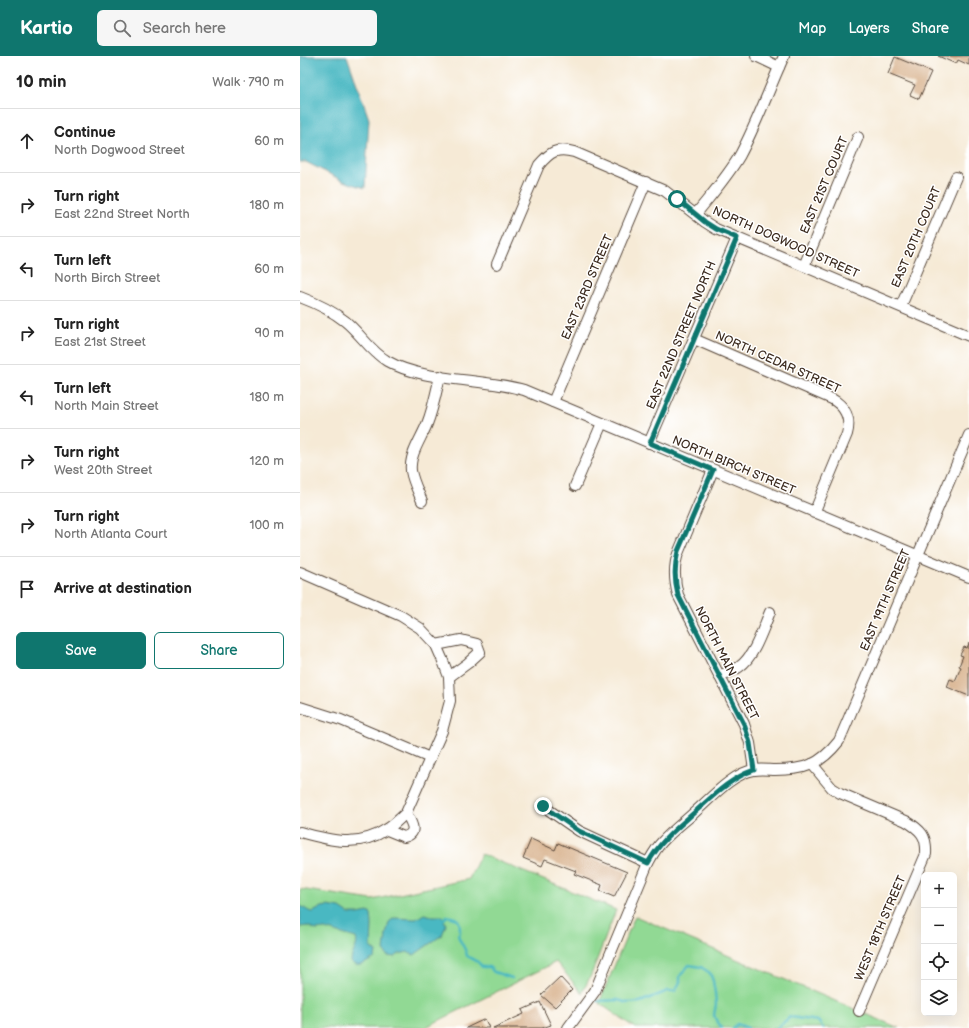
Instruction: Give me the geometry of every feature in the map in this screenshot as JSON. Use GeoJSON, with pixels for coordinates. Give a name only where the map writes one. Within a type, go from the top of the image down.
{"type":"FeatureCollection","features":[{"type":"Feature","properties":{"kind":"street"},"geometry":{"type":"LineString","coordinates":[[756,56],[779,67]]}},
{"type":"Feature","properties":{"kind":"street"},"geometry":{"type":"LineString","coordinates":[[696,214],[739,156],[760,113],[784,56]]}},
{"type":"Feature","properties":{"kind":"street","name":"EAST 21ST COURT"},"geometry":{"type":"LineString","coordinates":[[804,266],[858,137]]}},
{"type":"Feature","properties":{"kind":"street","name":"NORTH DOGWOOD STREET"},"geometry":{"type":"LineString","coordinates":[[497,264],[539,165],[546,157],[554,152],[566,150],[666,191],[716,229],[969,336]]}},
{"type":"Feature","properties":{"kind":"street","name":"EAST 20TH COURT"},"geometry":{"type":"LineString","coordinates":[[901,306],[956,176]]}},
{"type":"Feature","properties":{"kind":"street","name":"EAST 23RD STREET"},"geometry":{"type":"LineString","coordinates":[[553,402],[646,182]]}},
{"type":"Feature","properties":{"kind":"street","name":"EAST 22ND STREET NORTH"},"geometry":{"type":"LineString","coordinates":[[650,443],[737,238]]}},
{"type":"Feature","properties":{"kind":"street","name":"NORTH BIRCH STREET"},"geometry":{"type":"LineString","coordinates":[[300,297],[322,306],[346,322],[366,344],[388,361],[416,372],[507,385],[524,390],[969,577]]}},
{"type":"Feature","properties":{"kind":"street","name":"NORTH CEDAR STREET"},"geometry":{"type":"LineString","coordinates":[[694,339],[832,399],[842,406],[847,415],[849,425],[847,434],[814,513]]}},
{"type":"Feature","properties":{"kind":"street"},"geometry":{"type":"LineString","coordinates":[[422,500],[413,480],[411,470],[412,459],[427,424],[435,400],[440,376]]}},
{"type":"Feature","properties":{"kind":"street"},"geometry":{"type":"LineString","coordinates":[[576,486],[602,423]]}},
{"type":"Feature","properties":{"kind":"street","name":"EAST 19TH STREET"},"geometry":{"type":"LineString","coordinates":[[754,770],[793,769],[812,764],[828,754],[839,741],[918,556],[965,458],[969,435]]}},
{"type":"Feature","properties":{"kind":"street","name":"NORTH MAIN STREET"},"geometry":{"type":"LineString","coordinates":[[713,470],[678,551],[674,569],[675,579],[678,595],[747,733],[752,750],[754,770]]}},
{"type":"Feature","properties":{"kind":"street"},"geometry":{"type":"LineString","coordinates":[[300,572],[401,616],[420,628],[436,645],[444,661],[449,677],[450,701],[442,731],[406,813],[387,830],[360,841],[340,842],[300,832]]}},
{"type":"Feature","properties":{"kind":"street"},"geometry":{"type":"LineString","coordinates":[[719,676],[740,666],[750,655],[759,639],[770,612]]}},
{"type":"Feature","properties":{"kind":"street"},"geometry":{"type":"LineString","coordinates":[[436,645],[461,640],[477,644],[480,652],[449,677]]}},
{"type":"Feature","properties":{"kind":"street"},"geometry":{"type":"LineString","coordinates":[[300,707],[347,722],[430,758]]}},
{"type":"Feature","properties":{"kind":"street","name":"WEST 18TH STREET"},"geometry":{"type":"LineString","coordinates":[[812,764],[832,788],[916,827],[922,832],[925,839],[926,854],[859,1012]]}},
{"type":"Feature","properties":{"kind":"street"},"geometry":{"type":"LineString","coordinates":[[568,1028],[595,991],[648,863],[660,844],[670,833],[727,783],[744,773],[754,770]]}},
{"type":"Feature","properties":{"kind":"street"},"geometry":{"type":"LineString","coordinates":[[543,806],[579,831],[648,863]]}},
{"type":"Feature","properties":{"kind":"street"},"geometry":{"type":"LineString","coordinates":[[387,830],[404,837],[410,836],[413,830],[412,824],[406,813]]}},
{"type":"Feature","properties":{"kind":"green space"},"geometry":{"type":"Polygon","coordinates":[[[481,854],[616,910],[591,975],[582,993],[556,962],[424,1028],[300,1028],[300,889],[372,900],[469,879],[481,854]]]}},
{"type":"Feature","properties":{"kind":"green space"},"geometry":{"type":"Polygon","coordinates":[[[635,916],[899,1028],[635,1028],[599,1003],[635,916]]]}},
{"type":"Feature","properties":{"kind":"water"},"geometry":{"type":"Polygon","coordinates":[[[300,56],[347,56],[369,119],[365,188],[343,181],[306,162],[300,162],[300,56]]]}},
{"type":"Feature","properties":{"kind":"water"},"geometry":{"type":"Polygon","coordinates":[[[300,906],[311,912],[327,906],[340,908],[349,914],[368,912],[371,914],[371,948],[376,952],[375,958],[360,965],[354,964],[351,962],[357,941],[356,938],[325,929],[316,930],[308,926],[300,927],[300,906]]]}},
{"type":"Feature","properties":{"kind":"water"},"geometry":{"type":"Polygon","coordinates":[[[424,914],[443,917],[446,925],[442,935],[414,955],[408,952],[399,954],[395,957],[387,956],[384,950],[389,922],[394,918],[416,919],[424,914]]]}},
{"type":"Feature","properties":{"kind":"building"},"geometry":{"type":"Polygon","coordinates":[[[938,56],[969,56],[969,65],[958,60],[956,64],[938,56]]]}},
{"type":"Feature","properties":{"kind":"building"},"geometry":{"type":"Polygon","coordinates":[[[895,57],[931,72],[919,99],[910,95],[915,85],[888,74],[895,57]]]}},
{"type":"Feature","properties":{"kind":"building"},"geometry":{"type":"Polygon","coordinates":[[[969,643],[969,696],[947,687],[950,679],[955,681],[961,667],[959,666],[963,656],[960,655],[964,647],[967,648],[969,643]]]}},
{"type":"Feature","properties":{"kind":"building"},"geometry":{"type":"Polygon","coordinates":[[[531,839],[555,850],[558,843],[627,872],[614,897],[600,891],[602,885],[574,874],[576,871],[545,859],[542,866],[523,858],[531,839]]]}},
{"type":"Feature","properties":{"kind":"building"},"geometry":{"type":"Polygon","coordinates":[[[560,977],[572,990],[555,1007],[541,995],[560,977]]]}},
{"type":"Feature","properties":{"kind":"building"},"geometry":{"type":"Polygon","coordinates":[[[540,1002],[551,1025],[542,1028],[493,1028],[524,1014],[522,1010],[540,1002]]]}},
{"type":"Feature","properties":{"kind":"building"},"geometry":{"type":"Polygon","coordinates":[[[485,1019],[489,1028],[466,1028],[485,1019]]]}},
{"type":"Feature","properties":{"kind":"waterway"},"geometry":{"type":"LineString","coordinates":[[444,919],[447,916],[457,919],[460,925],[460,932],[458,935],[467,956],[478,962],[482,967],[489,967],[494,972],[512,978]]}},
{"type":"Feature","properties":{"kind":"waterway"},"geometry":{"type":"LineString","coordinates":[[597,1001],[618,1000],[628,1003],[640,1002],[668,991],[675,991],[680,982],[680,976],[689,965],[701,967],[710,973],[713,981],[716,1004],[714,1015],[722,1028]]}},
{"type":"Feature","properties":{"kind":"waterway"},"geometry":{"type":"LineString","coordinates":[[777,1028],[790,1017],[818,1021],[823,1028]]}},
{"type":"Feature","properties":{"kind":"waterway"},"geometry":{"type":"LineString","coordinates":[[733,1028],[737,1024],[748,1028]]}},
{"type":"Feature","properties":{"kind":"route"},"geometry":{"type":"LineString","coordinates":[[543,806],[579,831],[648,863],[660,844],[670,833],[727,783],[744,773],[754,770],[752,750],[744,724],[678,595],[676,587],[674,569],[678,551],[713,470],[650,443],[737,238],[716,229],[705,222],[677,199]]}}]}
